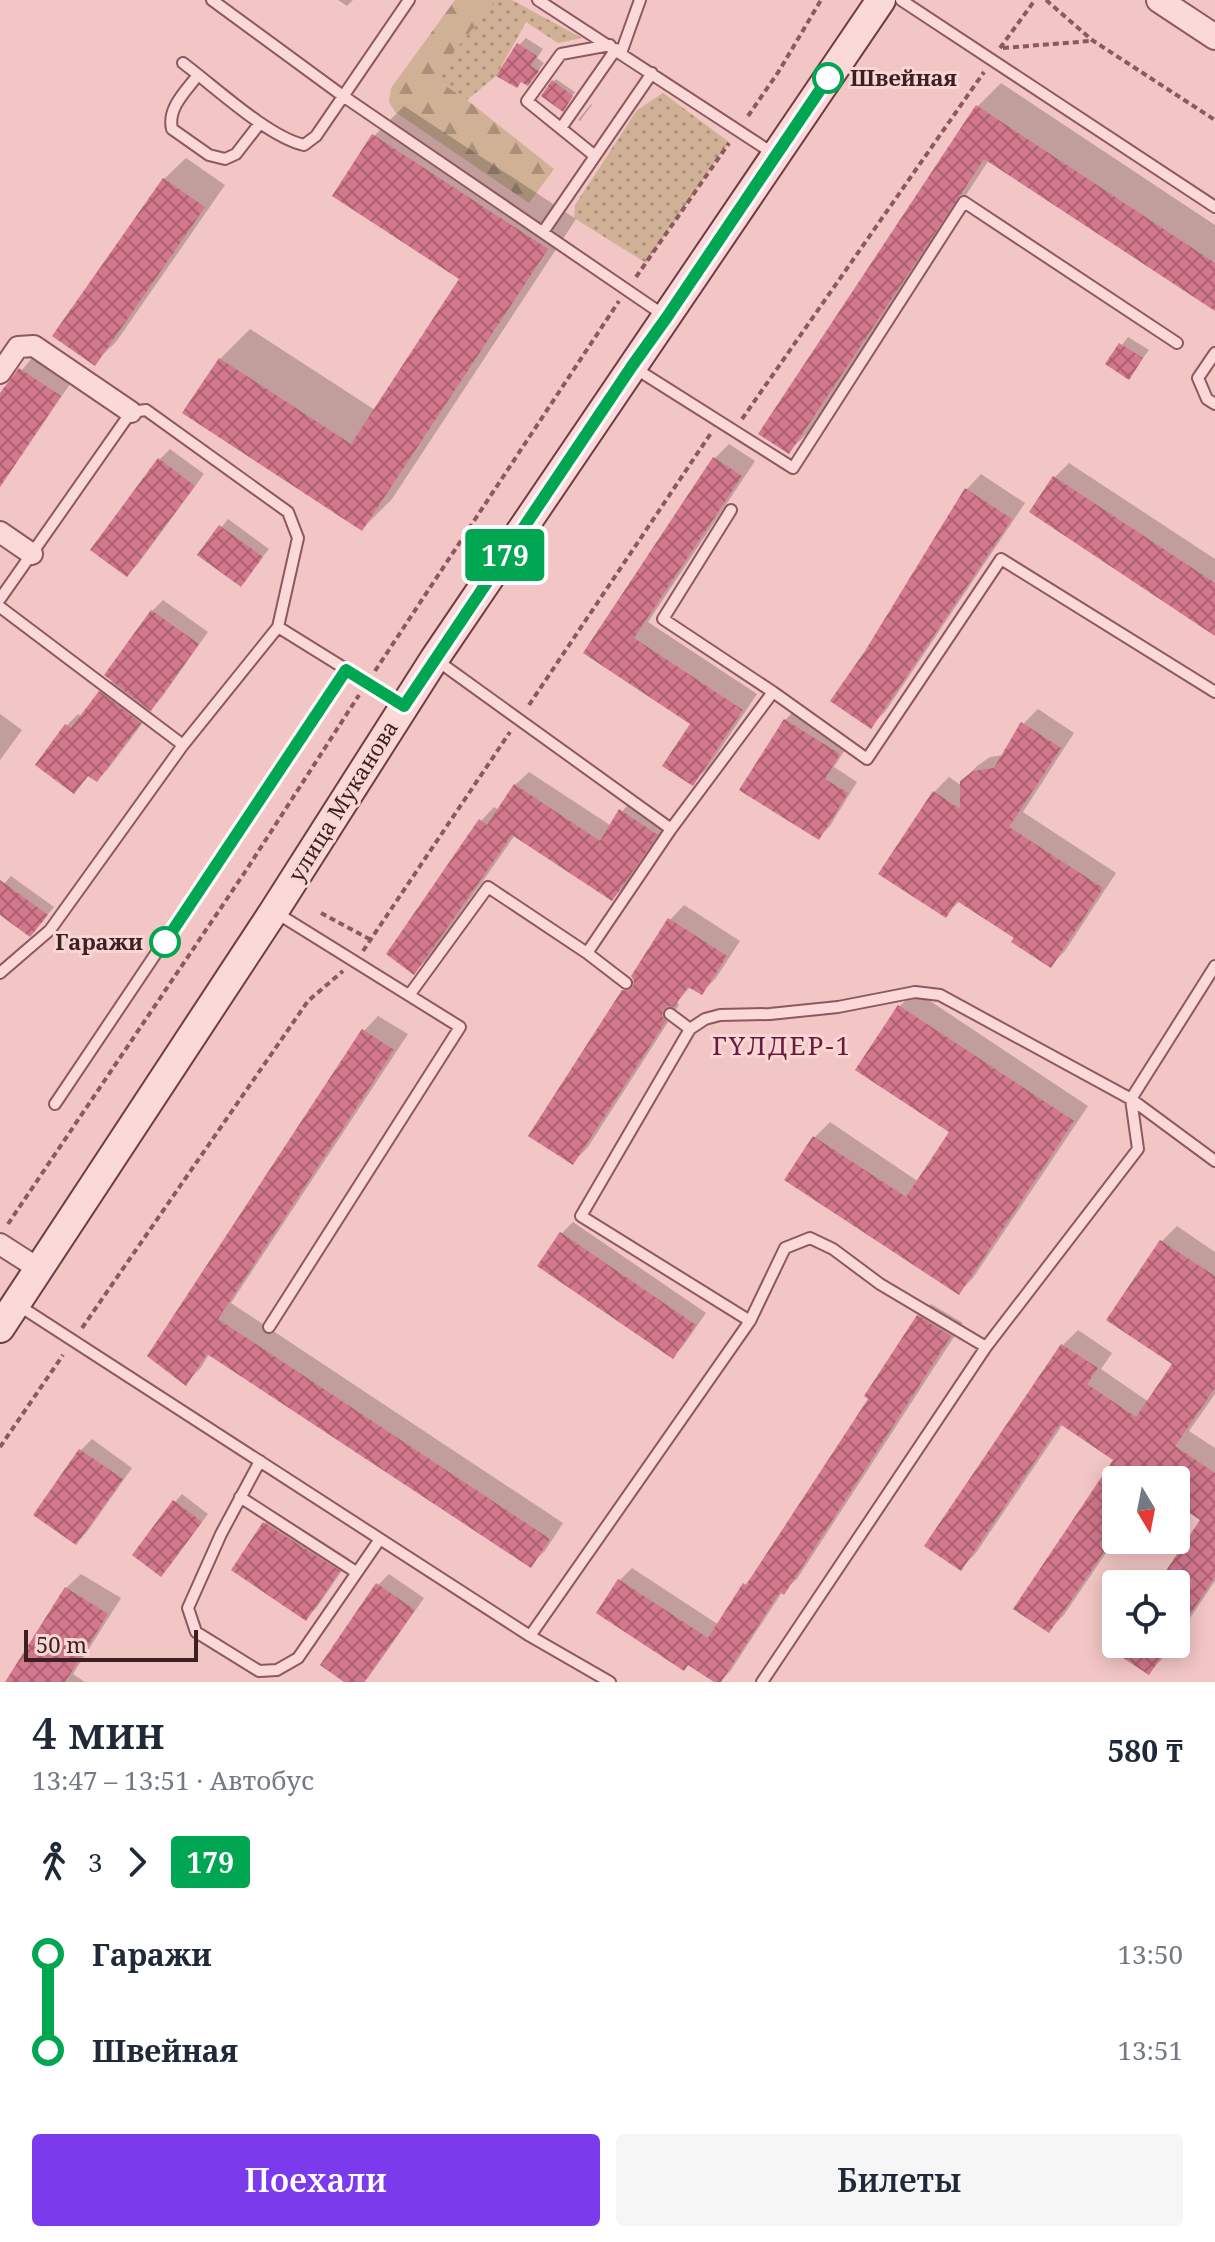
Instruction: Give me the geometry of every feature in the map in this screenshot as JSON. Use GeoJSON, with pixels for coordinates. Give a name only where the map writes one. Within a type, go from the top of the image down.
{"type":"FeatureCollection","features":[{"type":"Feature","properties":{"kind":"main road","name":"улица Муканова"},"geometry":{"type":"LineString","coordinates":[[0,1328],[274,911],[435,658],[881,0]]}},
{"type":"Feature","properties":{"kind":"street"},"geometry":{"type":"LineString","coordinates":[[1165,2],[1215,37]]}},
{"type":"Feature","properties":{"kind":"street"},"geometry":{"type":"LineString","coordinates":[[0,373],[18,347],[34,346],[131,412]]}},
{"type":"Feature","properties":{"kind":"street"},"geometry":{"type":"LineString","coordinates":[[0,532],[32,554]]}},
{"type":"Feature","properties":{"kind":"street"},"geometry":{"type":"LineString","coordinates":[[0,1244],[39,1269]]}},
{"type":"Feature","properties":{"kind":"lane"},"geometry":{"type":"LineString","coordinates":[[212,0],[343,96],[667,317]]}},
{"type":"Feature","properties":{"kind":"lane"},"geometry":{"type":"LineString","coordinates":[[183,63],[260,123],[289,142],[304,145],[316,136],[409,0]]}},
{"type":"Feature","properties":{"kind":"lane"},"geometry":{"type":"LineString","coordinates":[[538,0],[776,155]]}},
{"type":"Feature","properties":{"kind":"lane"},"geometry":{"type":"LineString","coordinates":[[561,128],[616,49],[640,0]]}},
{"type":"Feature","properties":{"kind":"lane"},"geometry":{"type":"LineString","coordinates":[[901,0],[1215,207]]}},
{"type":"Feature","properties":{"kind":"lane"},"geometry":{"type":"LineString","coordinates":[[595,156],[527,101],[561,54],[616,49]]}},
{"type":"Feature","properties":{"kind":"lane"},"geometry":{"type":"LineString","coordinates":[[543,232],[652,73]]}},
{"type":"Feature","properties":{"kind":"lane"},"geometry":{"type":"LineString","coordinates":[[198,75],[172,111],[172,129],[209,155],[225,159],[236,154],[260,123]]}},
{"type":"Feature","properties":{"kind":"lane"},"geometry":{"type":"LineString","coordinates":[[632,366],[793,468],[964,202],[1177,343]]}},
{"type":"Feature","properties":{"kind":"lane"},"geometry":{"type":"LineString","coordinates":[[1215,353],[1198,378],[1207,399],[1215,404]]}},
{"type":"Feature","properties":{"kind":"lane"},"geometry":{"type":"LineString","coordinates":[[0,599],[131,412],[146,410],[288,512],[298,538],[278,627],[183,745],[50,930],[0,973]]}},
{"type":"Feature","properties":{"kind":"lane"},"geometry":{"type":"LineString","coordinates":[[731,510],[663,619],[867,759],[1001,559],[1215,692]]}},
{"type":"Feature","properties":{"kind":"lane"},"geometry":{"type":"LineString","coordinates":[[0,607],[183,745]]}},
{"type":"Feature","properties":{"kind":"lane"},"geometry":{"type":"LineString","coordinates":[[278,627],[404,706]]}},
{"type":"Feature","properties":{"kind":"lane"},"geometry":{"type":"LineString","coordinates":[[435,658],[671,829]]}},
{"type":"Feature","properties":{"kind":"lane"},"geometry":{"type":"LineString","coordinates":[[55,1104],[346,670]]}},
{"type":"Feature","properties":{"kind":"lane"},"geometry":{"type":"LineString","coordinates":[[587,953],[671,829],[773,692]]}},
{"type":"Feature","properties":{"kind":"lane"},"geometry":{"type":"LineString","coordinates":[[410,994],[488,887],[626,983]]}},
{"type":"Feature","properties":{"kind":"lane"},"geometry":{"type":"LineString","coordinates":[[269,1327],[460,1027],[274,911]]}},
{"type":"Feature","properties":{"kind":"lane"},"geometry":{"type":"LineString","coordinates":[[762,1682],[986,1347],[1138,1149],[1131,1099],[1215,966]]}},
{"type":"Feature","properties":{"kind":"lane"},"geometry":{"type":"LineString","coordinates":[[750,1321],[581,1216],[690,1029],[705,1019],[720,1015],[838,1007],[915,992],[940,995],[1131,1099],[1215,1161]]}},
{"type":"Feature","properties":{"kind":"lane"},"geometry":{"type":"LineString","coordinates":[[670,1014],[690,1029]]}},
{"type":"Feature","properties":{"kind":"lane"},"geometry":{"type":"LineString","coordinates":[[530,1636],[750,1321],[785,1248],[810,1238],[833,1249],[880,1284],[986,1347]]}},
{"type":"Feature","properties":{"kind":"lane"},"geometry":{"type":"LineString","coordinates":[[16,1304],[530,1636],[610,1682]]}},
{"type":"Feature","properties":{"kind":"lane"},"geometry":{"type":"LineString","coordinates":[[260,1461],[188,1608],[196,1632],[259,1671],[277,1670],[298,1658],[380,1539]]}},
{"type":"Feature","properties":{"kind":"lane"},"geometry":{"type":"LineString","coordinates":[[240,1497],[356,1572]]}},
{"type":"Feature","properties":{"kind":"path"},"geometry":{"type":"LineString","coordinates":[[0,1236],[245,872],[627,290],[779,71],[821,0]]}},
{"type":"Feature","properties":{"kind":"path"},"geometry":{"type":"LineString","coordinates":[[1035,0],[1000,48],[1092,40]]}},
{"type":"Feature","properties":{"kind":"path"},"geometry":{"type":"LineString","coordinates":[[1046,0],[1092,40],[1215,120]]}},
{"type":"Feature","properties":{"kind":"path"},"geometry":{"type":"LineString","coordinates":[[734,431],[992,61]]}},
{"type":"Feature","properties":{"kind":"path"},"geometry":{"type":"LineString","coordinates":[[0,1447],[308,1001],[355,961],[372,940],[719,421]]}},
{"type":"Feature","properties":{"kind":"path"},"geometry":{"type":"LineString","coordinates":[[321,913],[372,940]]}},
{"type":"Feature","properties":{"kind":"green space"},"geometry":{"type":"Polygon","coordinates":[[[455,0],[497,0],[432,77],[467,100],[554,169],[529,203],[395,112],[389,102],[391,88],[455,0]]]}},
{"type":"Feature","properties":{"kind":"green space"},"geometry":{"type":"Polygon","coordinates":[[[497,0],[512,0],[582,38],[558,43],[526,22],[496,76],[467,100],[431,77],[497,0]]]}},
{"type":"Feature","properties":{"kind":"green space"},"geometry":{"type":"Polygon","coordinates":[[[663,93],[729,142],[646,263],[574,218],[575,205],[637,110],[663,93]]]}},
{"type":"Feature","properties":{"kind":"building"},"geometry":{"type":"Polygon","coordinates":[[[517,43],[537,56],[531,66],[539,71],[528,86],[521,82],[517,88],[496,76],[517,43]]]}},
{"type":"Feature","properties":{"kind":"building"},"geometry":{"type":"Polygon","coordinates":[[[552,80],[573,96],[563,112],[541,96],[552,80]]]}},
{"type":"Feature","properties":{"kind":"building"},"geometry":{"type":"Polygon","coordinates":[[[976,105],[1215,263],[1215,311],[984,159],[789,454],[758,434],[976,105]]]}},
{"type":"Feature","properties":{"kind":"building"},"geometry":{"type":"Polygon","coordinates":[[[372,134],[548,249],[362,531],[182,413],[219,358],[351,444],[459,279],[332,196],[372,134]]]}},
{"type":"Feature","properties":{"kind":"building"},"geometry":{"type":"Polygon","coordinates":[[[163,178],[205,207],[95,366],[52,336],[163,178]]]}},
{"type":"Feature","properties":{"kind":"building"},"geometry":{"type":"Polygon","coordinates":[[[1119,343],[1143,358],[1129,380],[1105,364],[1119,343]]]}},
{"type":"Feature","properties":{"kind":"building"},"geometry":{"type":"Polygon","coordinates":[[[19,368],[61,396],[0,487],[0,393],[19,368]]]}},
{"type":"Feature","properties":{"kind":"building"},"geometry":{"type":"Polygon","coordinates":[[[713,457],[742,476],[634,638],[743,710],[693,786],[662,766],[690,724],[583,653],[713,457]]]}},
{"type":"Feature","properties":{"kind":"building"},"geometry":{"type":"Polygon","coordinates":[[[158,458],[195,486],[127,577],[90,550],[158,458]]]}},
{"type":"Feature","properties":{"kind":"building"},"geometry":{"type":"Polygon","coordinates":[[[1053,476],[1215,583],[1215,636],[1029,512],[1053,476]]]}},
{"type":"Feature","properties":{"kind":"building"},"geometry":{"type":"Polygon","coordinates":[[[965,488],[1012,519],[871,729],[830,701],[865,651],[965,488]]]}},
{"type":"Feature","properties":{"kind":"building"},"geometry":{"type":"Polygon","coordinates":[[[219,525],[263,557],[241,587],[197,555],[219,525]]]}},
{"type":"Feature","properties":{"kind":"building"},"geometry":{"type":"Polygon","coordinates":[[[151,610],[199,644],[151,711],[104,675],[151,610]]]}},
{"type":"Feature","properties":{"kind":"building"},"geometry":{"type":"Polygon","coordinates":[[[99,691],[141,723],[97,782],[88,776],[74,794],[35,765],[65,724],[71,728],[99,691]]]}},
{"type":"Feature","properties":{"kind":"building"},"geometry":{"type":"Polygon","coordinates":[[[784,719],[840,754],[825,779],[848,793],[819,840],[739,790],[784,719]]]}},
{"type":"Feature","properties":{"kind":"building"},"geometry":{"type":"Polygon","coordinates":[[[1021,722],[1061,748],[1009,827],[1103,888],[1051,968],[1011,942],[1014,938],[957,901],[946,918],[878,874],[933,791],[960,809],[960,781],[973,771],[994,768],[1021,722]]]}},
{"type":"Feature","properties":{"kind":"building"},"geometry":{"type":"Polygon","coordinates":[[[514,784],[600,841],[619,809],[658,835],[612,901],[512,835],[414,975],[386,954],[479,819],[487,825],[514,784]]]}},
{"type":"Feature","properties":{"kind":"building"},"geometry":{"type":"Polygon","coordinates":[[[0,880],[48,915],[30,937],[0,915],[0,880]]]}},
{"type":"Feature","properties":{"kind":"building"},"geometry":{"type":"Polygon","coordinates":[[[668,918],[727,956],[702,995],[688,987],[674,1007],[668,1006],[663,1010],[662,1016],[666,1021],[573,1165],[528,1136],[622,990],[628,991],[633,987],[631,976],[668,918]]]}},
{"type":"Feature","properties":{"kind":"building"},"geometry":{"type":"Polygon","coordinates":[[[898,1005],[1074,1121],[959,1295],[784,1180],[813,1136],[906,1197],[949,1132],[855,1070],[898,1005]]]}},
{"type":"Feature","properties":{"kind":"building"},"geometry":{"type":"Polygon","coordinates":[[[362,1029],[394,1050],[218,1319],[550,1539],[531,1568],[207,1354],[186,1386],[147,1356],[362,1029]]]}},
{"type":"Feature","properties":{"kind":"building"},"geometry":{"type":"Polygon","coordinates":[[[560,1232],[696,1325],[673,1359],[537,1266],[560,1232]]]}},
{"type":"Feature","properties":{"kind":"building"},"geometry":{"type":"Polygon","coordinates":[[[1160,1240],[1215,1276],[1215,1388],[1175,1446],[1215,1473],[1215,1577],[1190,1614],[1190,1570],[1166,1570],[1177,1554],[1190,1554],[1190,1535],[1200,1520],[1190,1513],[1190,1466],[1109,1466],[1113,1460],[1060,1424],[961,1571],[924,1546],[1061,1344],[1098,1368],[1087,1384],[1136,1417],[1172,1364],[1106,1320],[1160,1240]]]}},
{"type":"Feature","properties":{"kind":"building"},"geometry":{"type":"Polygon","coordinates":[[[917,1315],[951,1336],[784,1595],[780,1592],[721,1682],[714,1682],[688,1665],[684,1671],[596,1613],[618,1579],[708,1638],[868,1399],[864,1396],[917,1315]]]}},
{"type":"Feature","properties":{"kind":"building"},"geometry":{"type":"Polygon","coordinates":[[[79,1449],[123,1479],[76,1545],[33,1515],[79,1449]]]}},
{"type":"Feature","properties":{"kind":"building"},"geometry":{"type":"Polygon","coordinates":[[[1102,1476],[1102,1554],[1049,1633],[1013,1609],[1102,1476]]]}},
{"type":"Feature","properties":{"kind":"building"},"geometry":{"type":"Polygon","coordinates":[[[173,1500],[202,1522],[161,1577],[132,1555],[173,1500]]]}},
{"type":"Feature","properties":{"kind":"building"},"geometry":{"type":"Polygon","coordinates":[[[263,1522],[340,1571],[306,1621],[231,1570],[263,1522]]]}},
{"type":"Feature","properties":{"kind":"building"},"geometry":{"type":"Polygon","coordinates":[[[376,1583],[415,1610],[364,1682],[344,1682],[320,1665],[376,1583]]]}},
{"type":"Feature","properties":{"kind":"building"},"geometry":{"type":"Polygon","coordinates":[[[65,1587],[108,1614],[65,1682],[5,1682],[65,1587]]]}},
{"type":"Feature","properties":{"kind":"building"},"geometry":{"type":"Polygon","coordinates":[[[1123,1658],[1161,1658],[1149,1675],[1123,1658]]]}},
{"type":"Feature","properties":{"kind":"bus line","name":"179"},"geometry":{"type":"LineString","coordinates":[[165,942],[346,670],[404,706],[828,78]]}},
{"type":"Feature","properties":{"kind":"place","name":"Швейная"},"geometry":{"type":"Point","coordinates":[828,78]}},
{"type":"Feature","properties":{"kind":"place","name":"Гаражи"},"geometry":{"type":"Point","coordinates":[165,942]}},
{"type":"Feature","properties":{"kind":"district","name":"ГҮЛДЕР-1"},"geometry":{"type":"Point","coordinates":[782,1046]}}]}
